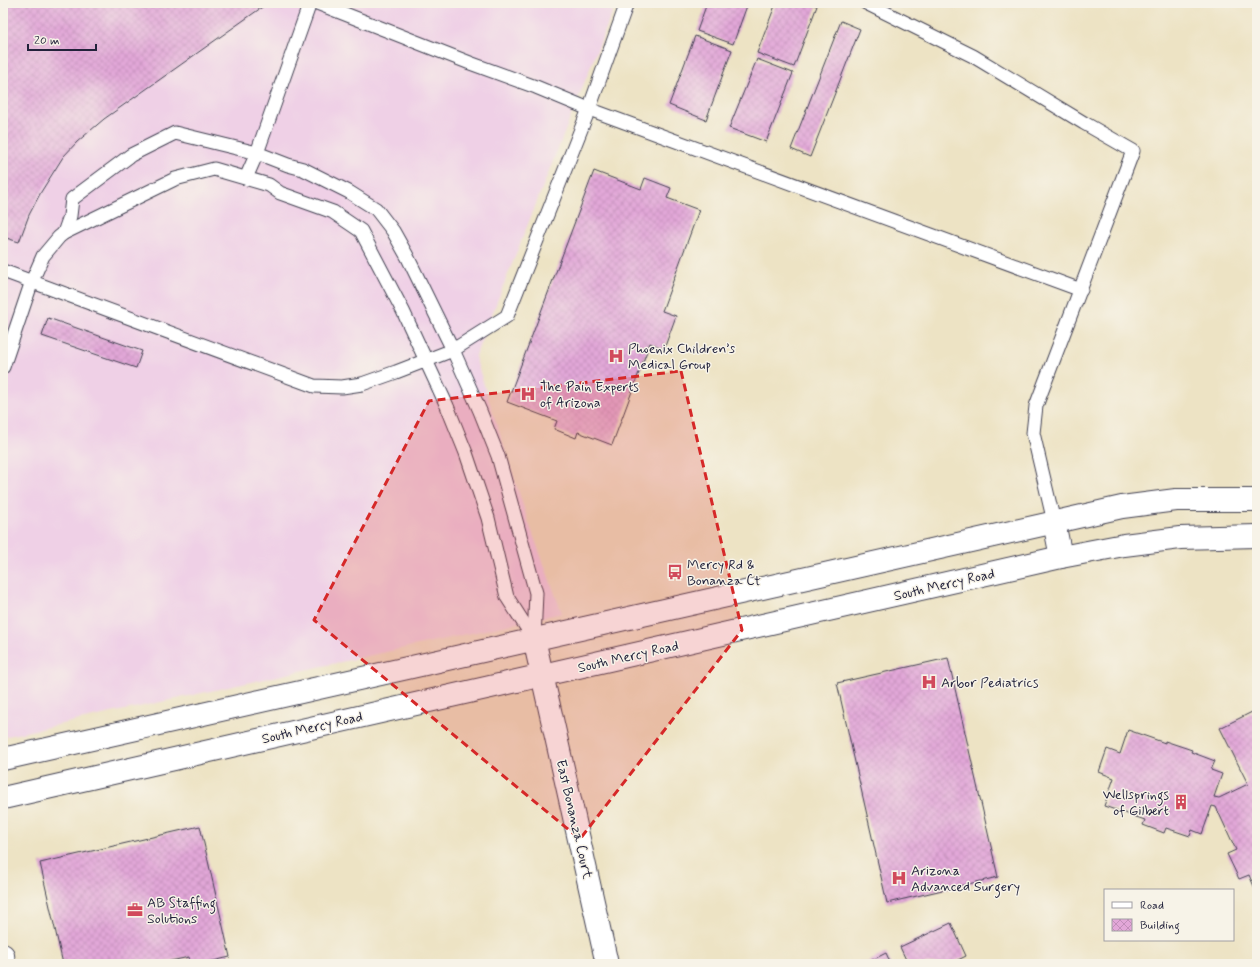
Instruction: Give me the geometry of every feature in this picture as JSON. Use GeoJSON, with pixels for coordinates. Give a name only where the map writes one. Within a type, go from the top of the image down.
{"type":"FeatureCollection","features":[{"type":"Feature","properties":{"kind":"main road"},"geometry":{"type":"LineString","coordinates":[[3,759],[1054,522],[1122,508],[1176,500],[1257,500]]}},
{"type":"Feature","properties":{"kind":"main road"},"geometry":{"type":"LineString","coordinates":[[1054,522],[1061,557]]}},
{"type":"Feature","properties":{"kind":"main road","name":"South Mercy Road"},"geometry":{"type":"LineString","coordinates":[[3,798],[1061,557],[1124,545],[1180,538],[1257,536]]}},
{"type":"Feature","properties":{"kind":"main road","name":"East Bonanza Court"},"geometry":{"type":"LineString","coordinates":[[534,639],[608,964]]}},
{"type":"Feature","properties":{"kind":"main road"},"geometry":{"type":"LineString","coordinates":[[3,956],[4,964]]}},
{"type":"Feature","properties":{"kind":"lane"},"geometry":{"type":"LineString","coordinates":[[246,178],[257,153],[310,3]]}},
{"type":"Feature","properties":{"kind":"lane"},"geometry":{"type":"LineString","coordinates":[[317,3],[536,87],[589,109],[1080,290]]}},
{"type":"Feature","properties":{"kind":"lane"},"geometry":{"type":"LineString","coordinates":[[3,271],[314,386],[342,387],[362,384],[453,350],[507,316],[589,109],[627,3]]}},
{"type":"Feature","properties":{"kind":"lane"},"geometry":{"type":"LineString","coordinates":[[866,3],[973,56],[1133,151],[1036,406],[1033,433],[1054,522]]}},
{"type":"Feature","properties":{"kind":"lane"},"geometry":{"type":"LineString","coordinates":[[64,233],[70,216],[72,199],[131,155],[175,133],[257,153],[303,169],[349,192],[376,209],[397,238],[453,350],[498,456],[536,593],[534,639]]}},
{"type":"Feature","properties":{"kind":"lane"},"geometry":{"type":"LineString","coordinates":[[3,367],[32,281],[43,256],[59,237],[64,233],[175,179],[214,169],[269,185],[280,193],[333,212],[361,231],[403,311],[447,406],[466,454],[488,518],[507,597],[534,639]]}},
{"type":"Feature","properties":{"kind":"highlighted area"},"geometry":{"type":"Polygon","coordinates":[[[681,371],[742,630],[580,839],[314,620],[429,401],[681,371]]]}},
{"type":"Feature","properties":{"kind":"shaded area"},"geometry":{"type":"Polygon","coordinates":[[[3,3],[616,3],[475,357],[528,521],[562,613],[3,737],[3,3]]]}},
{"type":"Feature","properties":{"kind":"building"},"geometry":{"type":"Polygon","coordinates":[[[3,3],[268,3],[104,119],[77,142],[63,157],[41,192],[29,215],[19,242],[3,237],[3,3]]]}},
{"type":"Feature","properties":{"kind":"building"},"geometry":{"type":"Polygon","coordinates":[[[707,3],[748,3],[733,44],[697,31],[707,3]]]}},
{"type":"Feature","properties":{"kind":"building"},"geometry":{"type":"Polygon","coordinates":[[[776,3],[810,3],[817,6],[794,67],[757,53],[776,3]]]}},
{"type":"Feature","properties":{"kind":"building"},"geometry":{"type":"Polygon","coordinates":[[[841,21],[860,29],[810,157],[791,149],[841,21]]]}},
{"type":"Feature","properties":{"kind":"building"},"geometry":{"type":"Polygon","coordinates":[[[695,36],[732,50],[706,120],[669,105],[695,36]]]}},
{"type":"Feature","properties":{"kind":"building"},"geometry":{"type":"Polygon","coordinates":[[[757,59],[793,73],[766,142],[729,128],[757,59]]]}},
{"type":"Feature","properties":{"kind":"building"},"geometry":{"type":"Polygon","coordinates":[[[594,171],[641,189],[645,178],[671,188],[667,198],[699,210],[662,311],[676,316],[664,349],[650,343],[612,445],[578,432],[576,438],[554,429],[557,421],[507,402],[594,171]]]}},
{"type":"Feature","properties":{"kind":"building"},"geometry":{"type":"Polygon","coordinates":[[[48,318],[142,351],[136,368],[42,336],[48,318]]]}},
{"type":"Feature","properties":{"kind":"building"},"geometry":{"type":"Polygon","coordinates":[[[948,658],[998,877],[887,903],[837,683],[948,658]]]}},
{"type":"Feature","properties":{"kind":"building","name":"Wellsprings of Gilbert"},"geometry":{"type":"Polygon","coordinates":[[[1252,712],[1257,722],[1257,893],[1249,875],[1239,879],[1227,854],[1236,850],[1216,807],[1212,806],[1202,834],[1192,830],[1190,836],[1166,828],[1164,833],[1143,825],[1145,820],[1104,806],[1114,778],[1099,772],[1107,749],[1120,754],[1128,730],[1165,743],[1165,741],[1192,750],[1191,752],[1215,761],[1211,770],[1222,774],[1214,797],[1219,798],[1248,784],[1220,728],[1252,712]]]}},
{"type":"Feature","properties":{"kind":"building","name":"AB Staffing Solutions"},"geometry":{"type":"Polygon","coordinates":[[[200,826],[230,957],[200,964],[191,964],[189,957],[157,964],[63,964],[40,863],[200,826]]]}},
{"type":"Feature","properties":{"kind":"building"},"geometry":{"type":"Polygon","coordinates":[[[951,923],[966,956],[950,964],[908,964],[900,947],[951,923]]]}},
{"type":"Feature","properties":{"kind":"building"},"geometry":{"type":"Polygon","coordinates":[[[886,953],[891,964],[864,964],[886,953]]]}},
{"type":"Feature","properties":{"kind":"place","name":"Phoenix Children’s Medical Group"},"geometry":{"type":"Point","coordinates":[616,356]}},
{"type":"Feature","properties":{"kind":"place","name":"The Pain Experts of Arizona"},"geometry":{"type":"Point","coordinates":[528,394]}},
{"type":"Feature","properties":{"kind":"place","name":"Mercy Rd & Bonanza Ct"},"geometry":{"type":"Point","coordinates":[675,572]}},
{"type":"Feature","properties":{"kind":"place","name":"Arbor Pediatrics"},"geometry":{"type":"Point","coordinates":[929,682]}},
{"type":"Feature","properties":{"kind":"place","name":"Wellsprings of Gilbert"},"geometry":{"type":"Point","coordinates":[1181,802]}},
{"type":"Feature","properties":{"kind":"place","name":"Arizona Advanced Surgery"},"geometry":{"type":"Point","coordinates":[899,878]}},
{"type":"Feature","properties":{"kind":"place","name":"AB Staffing Solutions"},"geometry":{"type":"Point","coordinates":[135,910]}}]}
